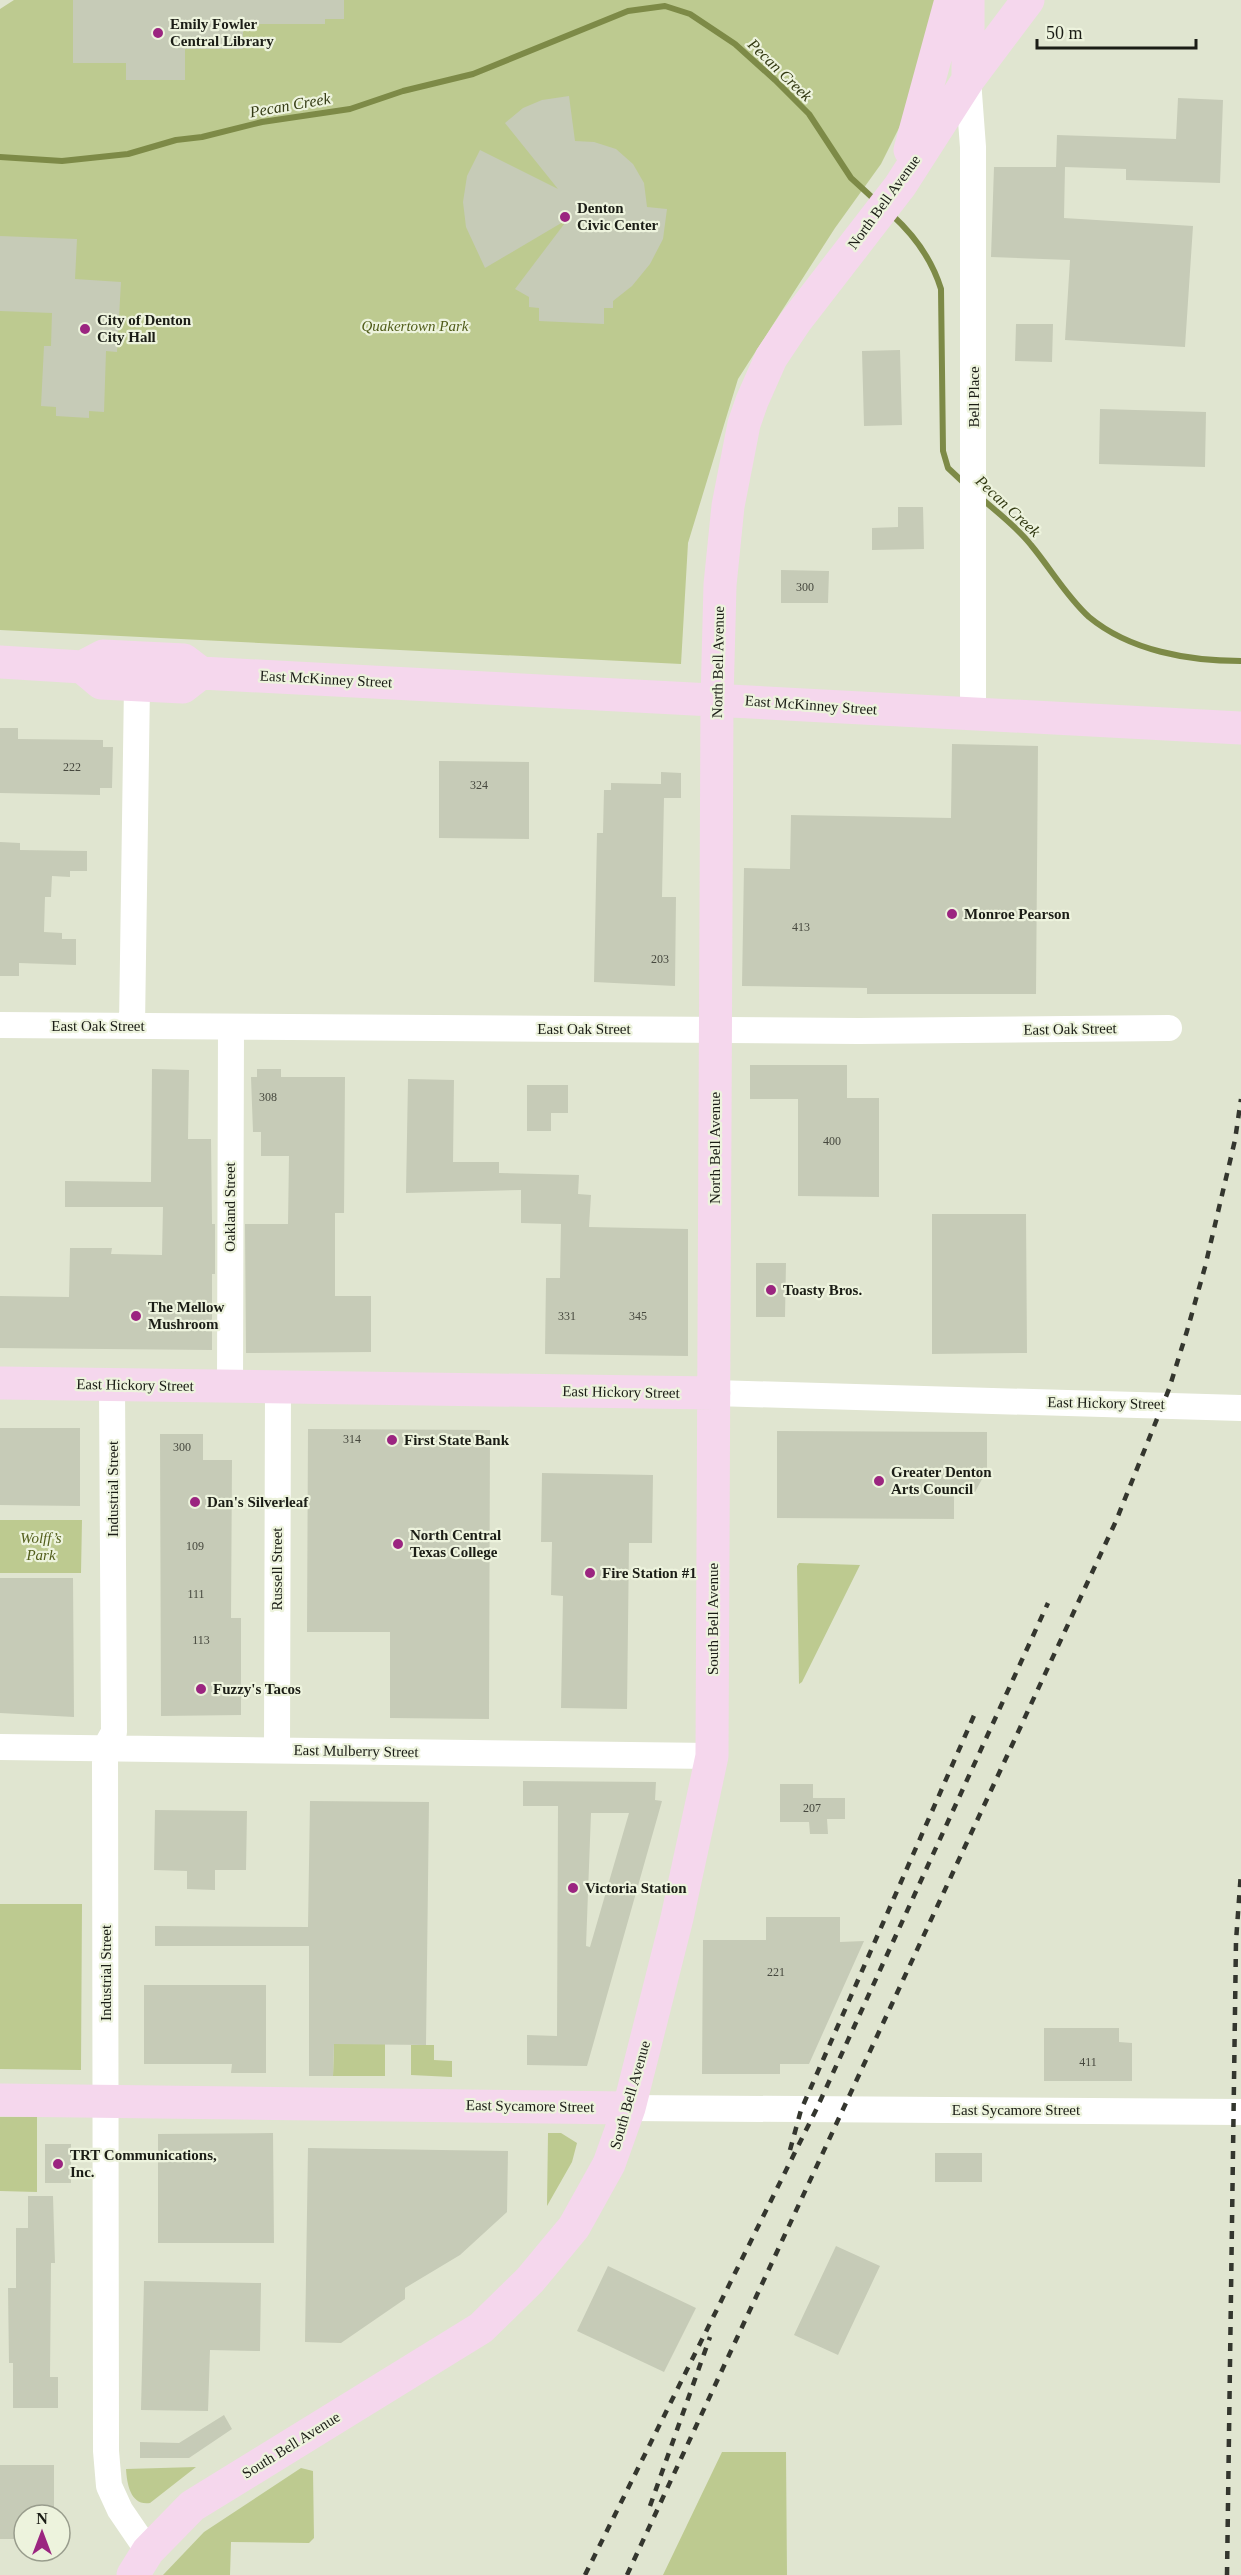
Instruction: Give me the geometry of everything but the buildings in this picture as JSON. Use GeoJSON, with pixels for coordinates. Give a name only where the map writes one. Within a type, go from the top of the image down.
{"type":"FeatureCollection","features":[{"type":"Feature","properties":{"kind":"main road"},"geometry":{"type":"LineString","coordinates":[[900,186],[926,100],[951,0]]}},
{"type":"Feature","properties":{"kind":"main road"},"geometry":{"type":"LineString","coordinates":[[968,0],[968,80]]}},
{"type":"Feature","properties":{"kind":"main road","name":"North Bell Avenue"},"geometry":{"type":"LineString","coordinates":[[714,1393],[717,700],[728,506],[744,424],[771,358],[818,289],[900,186],[968,80],[1028,0]]}},
{"type":"Feature","properties":{"kind":"main road","name":"East McKinney Street"},"geometry":{"type":"LineString","coordinates":[[0,662],[82,667],[103,656],[176,659],[184,660],[201,673],[1241,728]]}},
{"type":"Feature","properties":{"kind":"main road"},"geometry":{"type":"LineString","coordinates":[[82,667],[101,683],[137,685],[183,687],[201,673]]}},
{"type":"Feature","properties":{"kind":"main road","name":"East Hickory Street"},"geometry":{"type":"LineString","coordinates":[[0,1383],[714,1393]]}},
{"type":"Feature","properties":{"kind":"main road","name":"South Bell Avenue"},"geometry":{"type":"LineString","coordinates":[[140,2563],[192,2506],[481,2328],[530,2280],[574,2227],[609,2164],[629,2108],[677,1918],[712,1756],[714,1393]]}},
{"type":"Feature","properties":{"kind":"main road","name":"East Sycamore Street"},"geometry":{"type":"LineString","coordinates":[[0,2100],[629,2108]]}},
{"type":"Feature","properties":{"kind":"street","name":"Bell Place"},"geometry":{"type":"LineString","coordinates":[[968,80],[973,147],[973,715]]}},
{"type":"Feature","properties":{"kind":"street"},"geometry":{"type":"LineString","coordinates":[[132,1026],[137,685]]}},
{"type":"Feature","properties":{"kind":"street","name":"East Oak Street"},"geometry":{"type":"LineString","coordinates":[[0,1025],[715,1030],[1169,1028]]}},
{"type":"Feature","properties":{"kind":"street","name":"Oakland Street"},"geometry":{"type":"LineString","coordinates":[[230,1386],[231,1027]]}},
{"type":"Feature","properties":{"kind":"street","name":"Industrial Street"},"geometry":{"type":"LineString","coordinates":[[112,1385],[114,1732],[105,1748],[106,2451],[108,2486],[120,2510],[140,2563]]}},
{"type":"Feature","properties":{"kind":"street","name":"Russell Street"},"geometry":{"type":"LineString","coordinates":[[277,1750],[278,1387]]}},
{"type":"Feature","properties":{"kind":"street","name":"East Hickory Street"},"geometry":{"type":"LineString","coordinates":[[714,1393],[1241,1408]]}},
{"type":"Feature","properties":{"kind":"street","name":"East Mulberry Street"},"geometry":{"type":"LineString","coordinates":[[0,1747],[712,1756]]}},
{"type":"Feature","properties":{"kind":"street","name":"East Sycamore Street"},"geometry":{"type":"LineString","coordinates":[[629,2108],[1241,2112]]}},
{"type":"Feature","properties":{"kind":"green space","name":"Quakertown Park"},"geometry":{"type":"Polygon","coordinates":[[[14,0],[942,0],[921,84],[881,164],[835,228],[738,379],[688,543],[681,664],[0,630],[0,9],[14,0]]]}},
{"type":"Feature","properties":{"kind":"green space","name":"Wolff’s Park"},"geometry":{"type":"Polygon","coordinates":[[[0,1520],[82,1520],[81,1573],[0,1573],[0,1520]]]}},
{"type":"Feature","properties":{"kind":"green space"},"geometry":{"type":"Polygon","coordinates":[[[799,1563],[860,1565],[799,1684],[797,1566],[799,1563]]]}},
{"type":"Feature","properties":{"kind":"green space"},"geometry":{"type":"Polygon","coordinates":[[[0,1904],[82,1904],[81,2070],[0,2069],[0,1904]]]}},
{"type":"Feature","properties":{"kind":"green space"},"geometry":{"type":"Polygon","coordinates":[[[334,2044],[385,2044],[385,2076],[333,2076],[334,2044]]]}},
{"type":"Feature","properties":{"kind":"green space"},"geometry":{"type":"Polygon","coordinates":[[[411,2045],[434,2045],[434,2060],[452,2061],[452,2077],[411,2075],[411,2045]]]}},
{"type":"Feature","properties":{"kind":"green space"},"geometry":{"type":"Polygon","coordinates":[[[0,2117],[37,2117],[37,2192],[0,2191],[0,2117]]]}},
{"type":"Feature","properties":{"kind":"green space"},"geometry":{"type":"Polygon","coordinates":[[[548,2133],[561,2133],[577,2143],[572,2162],[547,2206],[548,2133]]]}},
{"type":"Feature","properties":{"kind":"green space"},"geometry":{"type":"Polygon","coordinates":[[[722,2452],[786,2452],[787,2575],[663,2575],[722,2452]]]}},
{"type":"Feature","properties":{"kind":"green space"},"geometry":{"type":"Polygon","coordinates":[[[196,2467],[150,2503],[138,2501],[129,2488],[126,2469],[196,2467]]]}},
{"type":"Feature","properties":{"kind":"green space"},"geometry":{"type":"Polygon","coordinates":[[[301,2468],[313,2471],[314,2538],[309,2543],[231,2542],[230,2575],[163,2575],[204,2532],[301,2468]]]}},
{"type":"Feature","properties":{"kind":"waterway","name":"Pecan Creek"},"geometry":{"type":"LineString","coordinates":[[0,157],[62,161],[128,154],[176,140],[202,137],[262,122],[350,109],[403,91],[473,74],[628,11],[665,6],[690,14],[735,44],[775,80],[809,114],[851,178],[875,200]]}},
{"type":"Feature","properties":{"kind":"waterway","name":"Pecan Creek"},"geometry":{"type":"LineString","coordinates":[[892,215],[921,249],[933,268],[941,289],[943,451],[948,468],[964,483]]}},
{"type":"Feature","properties":{"kind":"waterway","name":"Pecan Creek"},"geometry":{"type":"LineString","coordinates":[[981,498],[1020,532],[1073,600],[1089,617],[1105,629],[1141,646],[1161,652],[1201,659],[1241,661]]}},
{"type":"Feature","properties":{"kind":"railway"},"geometry":{"type":"LineString","coordinates":[[627,2575],[1116,1521],[1169,1389],[1187,1331],[1205,1267],[1235,1140],[1241,1099]]}},
{"type":"Feature","properties":{"kind":"railway"},"geometry":{"type":"LineString","coordinates":[[585,2575],[816,2110],[1048,1603]]}},
{"type":"Feature","properties":{"kind":"railway"},"geometry":{"type":"LineString","coordinates":[[790,2150],[801,2110],[976,1711]]}},
{"type":"Feature","properties":{"kind":"railway"},"geometry":{"type":"LineString","coordinates":[[1227,2575],[1236,1941],[1241,1872]]}},
{"type":"Feature","properties":{"kind":"railway"},"geometry":{"type":"LineString","coordinates":[[650,2506],[710,2337]]}},
{"type":"Feature","properties":{"kind":"place","name":"Emily Fowler Central Library"},"geometry":{"type":"Point","coordinates":[158,33]}},
{"type":"Feature","properties":{"kind":"place","name":"Denton Civic Center"},"geometry":{"type":"Point","coordinates":[565,217]}},
{"type":"Feature","properties":{"kind":"place","name":"City of Denton City Hall"},"geometry":{"type":"Point","coordinates":[85,329]}},
{"type":"Feature","properties":{"kind":"place","name":"Monroe Pearson"},"geometry":{"type":"Point","coordinates":[952,914]}},
{"type":"Feature","properties":{"kind":"place","name":"Toasty Bros."},"geometry":{"type":"Point","coordinates":[771,1290]}},
{"type":"Feature","properties":{"kind":"place","name":"The Mellow Mushroom"},"geometry":{"type":"Point","coordinates":[136,1316]}},
{"type":"Feature","properties":{"kind":"place","name":"First State Bank"},"geometry":{"type":"Point","coordinates":[392,1440]}},
{"type":"Feature","properties":{"kind":"place","name":"Greater Denton Arts Council"},"geometry":{"type":"Point","coordinates":[879,1481]}},
{"type":"Feature","properties":{"kind":"place","name":"Dan's Silverleaf"},"geometry":{"type":"Point","coordinates":[195,1502]}},
{"type":"Feature","properties":{"kind":"place","name":"North Central Texas College"},"geometry":{"type":"Point","coordinates":[398,1544]}},
{"type":"Feature","properties":{"kind":"place","name":"Fire Station #1"},"geometry":{"type":"Point","coordinates":[590,1573]}},
{"type":"Feature","properties":{"kind":"place","name":"Fuzzy's Tacos"},"geometry":{"type":"Point","coordinates":[201,1689]}},
{"type":"Feature","properties":{"kind":"place","name":"Victoria Station"},"geometry":{"type":"Point","coordinates":[573,1888]}},
{"type":"Feature","properties":{"kind":"place","name":"TRT Communications, Inc."},"geometry":{"type":"Point","coordinates":[58,2164]}}]}
